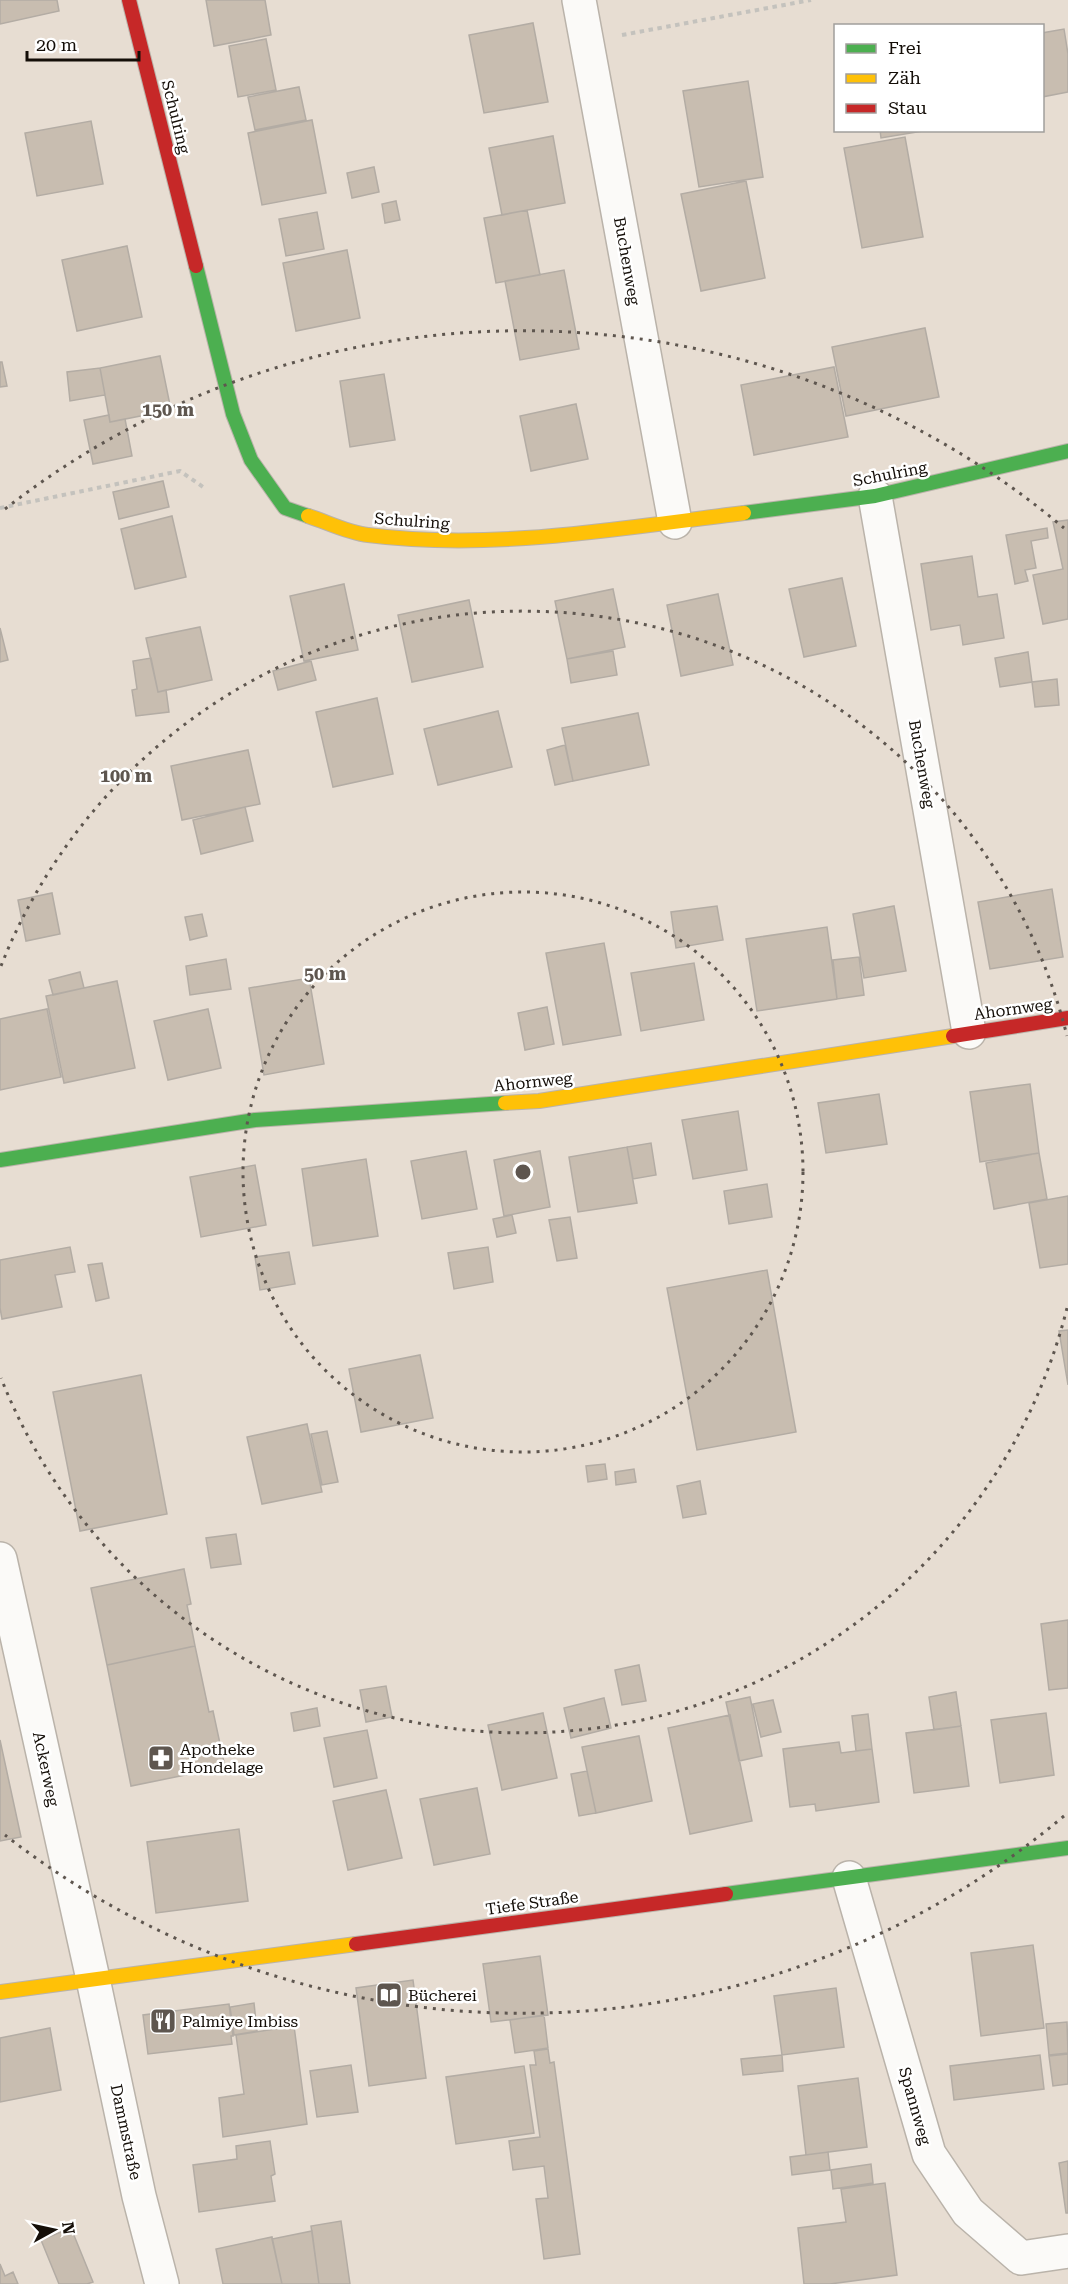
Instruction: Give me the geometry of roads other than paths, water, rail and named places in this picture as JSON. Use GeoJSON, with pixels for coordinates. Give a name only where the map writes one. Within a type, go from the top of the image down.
{"type":"FeatureCollection","features":[{"type":"Feature","properties":{"kind":"street","name":"Schulring"},"geometry":{"type":"LineString","coordinates":[[129,0],[233,414],[251,460],[285,508],[366,535],[455,540],[561,536],[875,496],[1068,451]]}},
{"type":"Feature","properties":{"kind":"street","name":"Buchenweg"},"geometry":{"type":"LineString","coordinates":[[579,0],[675,522]]}},
{"type":"Feature","properties":{"kind":"street","name":"Buchenweg"},"geometry":{"type":"LineString","coordinates":[[875,496],[969,1032]]}},
{"type":"Feature","properties":{"kind":"street","name":"Ahornweg"},"geometry":{"type":"LineString","coordinates":[[0,1160],[255,1120],[538,1101],[1068,1018]]}},
{"type":"Feature","properties":{"kind":"street","name":"Ackerweg"},"geometry":{"type":"LineString","coordinates":[[0,1559],[93,1978]]}},
{"type":"Feature","properties":{"kind":"street","name":"Tiefe Straße"},"geometry":{"type":"LineString","coordinates":[[0,1992],[1068,1848]]}},
{"type":"Feature","properties":{"kind":"street","name":"Spannweg"},"geometry":{"type":"LineString","coordinates":[[849,1878],[929,2154],[968,2212],[1021,2258],[1068,2251]]}},
{"type":"Feature","properties":{"kind":"street","name":"Dammstraße"},"geometry":{"type":"LineString","coordinates":[[93,1978],[139,2196],[162,2284]]}},
{"type":"Feature","properties":{"kind":"place","name":"Apotheke Hondelage"},"geometry":{"type":"Point","coordinates":[161,1758]}},
{"type":"Feature","properties":{"kind":"place","name":"Bücherei"},"geometry":{"type":"Point","coordinates":[389,1995]}},
{"type":"Feature","properties":{"kind":"place","name":"Palmiye Imbiss"},"geometry":{"type":"Point","coordinates":[163,2021]}}]}
